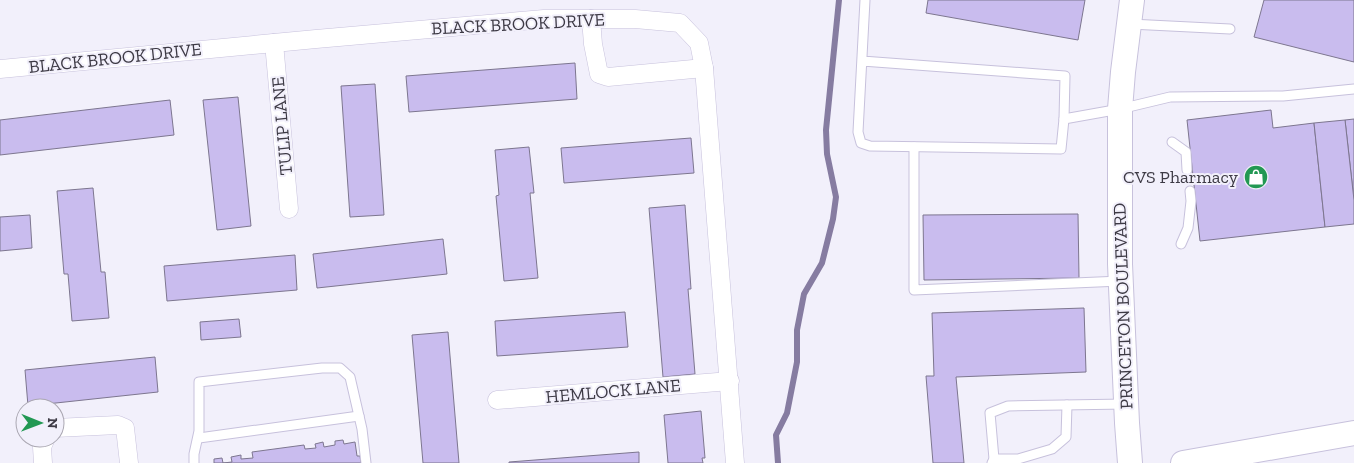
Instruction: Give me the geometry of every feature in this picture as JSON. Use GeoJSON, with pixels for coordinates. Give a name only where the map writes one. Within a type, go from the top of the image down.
{"type":"FeatureCollection","features":[{"type":"Feature","properties":{"kind":"main road","name":"PRINCETON BOULEVARD"},"geometry":{"type":"LineString","coordinates":[[1130,463],[1121,281],[1120,110],[1132,0]]}},
{"type":"Feature","properties":{"kind":"main road"},"geometry":{"type":"LineString","coordinates":[[1183,463],[1354,433]]}},
{"type":"Feature","properties":{"kind":"street","name":"BLACK BROOK DRIVE"},"geometry":{"type":"LineString","coordinates":[[0,69],[544,19],[635,19],[680,24],[699,43],[704,68],[735,463]]}},
{"type":"Feature","properties":{"kind":"street"},"geometry":{"type":"LineString","coordinates":[[591,19],[593,44],[600,74],[608,77],[704,68]]}},
{"type":"Feature","properties":{"kind":"street","name":"TULIP LANE"},"geometry":{"type":"LineString","coordinates":[[274,43],[289,209]]}},
{"type":"Feature","properties":{"kind":"street","name":"HEMLOCK LANE"},"geometry":{"type":"LineString","coordinates":[[497,400],[730,381]]}},
{"type":"Feature","properties":{"kind":"street"},"geometry":{"type":"LineString","coordinates":[[65,428],[118,425],[125,428],[129,463]]}},
{"type":"Feature","properties":{"kind":"street"},"geometry":{"type":"LineString","coordinates":[[42,448],[43,463]]}},
{"type":"Feature","properties":{"kind":"lane"},"geometry":{"type":"LineString","coordinates":[[862,61],[1065,76],[1061,149],[870,146],[861,143],[858,132],[865,0]]}},
{"type":"Feature","properties":{"kind":"lane"},"geometry":{"type":"LineString","coordinates":[[1129,24],[1230,30]]}},
{"type":"Feature","properties":{"kind":"lane"},"geometry":{"type":"LineString","coordinates":[[1064,118],[1120,110],[1170,97],[1283,96],[1354,89]]}},
{"type":"Feature","properties":{"kind":"lane"},"geometry":{"type":"LineString","coordinates":[[1172,142],[1186,152],[1187,170]]}},
{"type":"Feature","properties":{"kind":"lane"},"geometry":{"type":"LineString","coordinates":[[914,147],[914,290],[1121,281]]}},
{"type":"Feature","properties":{"kind":"lane"},"geometry":{"type":"LineString","coordinates":[[1181,244],[1188,228],[1191,201],[1190,191]]}},
{"type":"Feature","properties":{"kind":"lane"},"geometry":{"type":"LineString","coordinates":[[194,463],[194,454],[199,438],[198,382],[322,368],[340,368],[350,376],[362,429],[366,463]]}},
{"type":"Feature","properties":{"kind":"lane"},"geometry":{"type":"LineString","coordinates":[[1067,405],[1066,437],[1052,449],[1018,459],[993,461],[990,414],[1008,406],[1067,405],[1126,404]]}},
{"type":"Feature","properties":{"kind":"lane"},"geometry":{"type":"LineString","coordinates":[[199,438],[359,416]]}},
{"type":"Feature","properties":{"kind":"building"},"geometry":{"type":"Polygon","coordinates":[[[928,0],[1085,0],[1078,40],[926,13],[928,0]]]}},
{"type":"Feature","properties":{"kind":"building"},"geometry":{"type":"Polygon","coordinates":[[[1264,0],[1354,0],[1354,62],[1254,37],[1264,0]]]}},
{"type":"Feature","properties":{"kind":"building"},"geometry":{"type":"Polygon","coordinates":[[[575,63],[577,99],[409,112],[406,76],[575,63]]]}},
{"type":"Feature","properties":{"kind":"building"},"geometry":{"type":"Polygon","coordinates":[[[375,84],[384,215],[350,217],[341,86],[375,84]]]}},
{"type":"Feature","properties":{"kind":"building"},"geometry":{"type":"Polygon","coordinates":[[[238,97],[251,226],[217,230],[203,100],[238,97]]]}},
{"type":"Feature","properties":{"kind":"building"},"geometry":{"type":"Polygon","coordinates":[[[170,100],[174,135],[0,155],[0,120],[170,100]]]}},
{"type":"Feature","properties":{"kind":"building","name":"CVS Pharmacy"},"geometry":{"type":"Polygon","coordinates":[[[1271,110],[1273,128],[1314,123],[1325,227],[1200,241],[1187,120],[1271,110]]]}},
{"type":"Feature","properties":{"kind":"building"},"geometry":{"type":"Polygon","coordinates":[[[1354,119],[1354,200],[1345,120],[1354,119]]]}},
{"type":"Feature","properties":{"kind":"building"},"geometry":{"type":"Polygon","coordinates":[[[1345,120],[1354,200],[1354,224],[1325,227],[1314,123],[1345,120]]]}},
{"type":"Feature","properties":{"kind":"building"},"geometry":{"type":"Polygon","coordinates":[[[691,138],[694,173],[564,183],[561,148],[691,138]]]}},
{"type":"Feature","properties":{"kind":"building"},"geometry":{"type":"Polygon","coordinates":[[[529,147],[534,193],[530,193],[538,278],[504,281],[496,196],[499,195],[495,150],[529,147]]]}},
{"type":"Feature","properties":{"kind":"building"},"geometry":{"type":"Polygon","coordinates":[[[93,188],[101,272],[105,272],[109,318],[72,321],[68,274],[64,274],[57,191],[93,188]]]}},
{"type":"Feature","properties":{"kind":"building"},"geometry":{"type":"Polygon","coordinates":[[[685,205],[691,289],[688,289],[695,374],[663,377],[649,208],[685,205]]]}},
{"type":"Feature","properties":{"kind":"building"},"geometry":{"type":"Polygon","coordinates":[[[1078,214],[1079,278],[924,280],[923,215],[1078,214]]]}},
{"type":"Feature","properties":{"kind":"building"},"geometry":{"type":"Polygon","coordinates":[[[30,215],[32,248],[0,251],[0,217],[30,215]]]}},
{"type":"Feature","properties":{"kind":"building"},"geometry":{"type":"Polygon","coordinates":[[[443,239],[447,274],[317,288],[313,254],[443,239]]]}},
{"type":"Feature","properties":{"kind":"building"},"geometry":{"type":"Polygon","coordinates":[[[295,255],[297,290],[167,301],[164,266],[295,255]]]}},
{"type":"Feature","properties":{"kind":"building"},"geometry":{"type":"Polygon","coordinates":[[[1084,308],[1086,372],[956,377],[964,463],[933,463],[926,376],[934,376],[932,313],[1084,308]]]}},
{"type":"Feature","properties":{"kind":"building"},"geometry":{"type":"Polygon","coordinates":[[[625,312],[628,347],[497,356],[495,321],[625,312]]]}},
{"type":"Feature","properties":{"kind":"building"},"geometry":{"type":"Polygon","coordinates":[[[239,319],[241,337],[201,340],[200,322],[239,319]]]}},
{"type":"Feature","properties":{"kind":"building"},"geometry":{"type":"Polygon","coordinates":[[[448,332],[459,463],[423,463],[412,335],[448,332]]]}},
{"type":"Feature","properties":{"kind":"building"},"geometry":{"type":"Polygon","coordinates":[[[155,357],[158,392],[65,402],[65,398],[27,398],[25,370],[155,357]]]}},
{"type":"Feature","properties":{"kind":"building"},"geometry":{"type":"Polygon","coordinates":[[[701,411],[705,458],[702,458],[703,463],[668,463],[664,415],[701,411]]]}},
{"type":"Feature","properties":{"kind":"building"},"geometry":{"type":"Polygon","coordinates":[[[343,440],[344,444],[355,442],[357,456],[360,456],[361,463],[223,463],[232,462],[231,457],[241,455],[241,459],[253,458],[252,452],[304,445],[305,449],[316,448],[315,444],[323,442],[324,447],[335,445],[335,441],[343,440]]]}},
{"type":"Feature","properties":{"kind":"building"},"geometry":{"type":"Polygon","coordinates":[[[639,452],[639,463],[509,463],[509,462],[639,452]]]}},
{"type":"Feature","properties":{"kind":"building"},"geometry":{"type":"Polygon","coordinates":[[[222,458],[223,463],[214,463],[214,459],[222,458]]]}},
{"type":"Feature","properties":{"kind":"waterway"},"geometry":{"type":"LineString","coordinates":[[778,463],[776,435],[787,413],[797,362],[797,330],[804,294],[822,263],[833,219],[836,197],[827,154],[826,130],[839,0]]}},
{"type":"Feature","properties":{"kind":"place","name":"CVS Pharmacy"},"geometry":{"type":"Point","coordinates":[1256,177]}}]}
